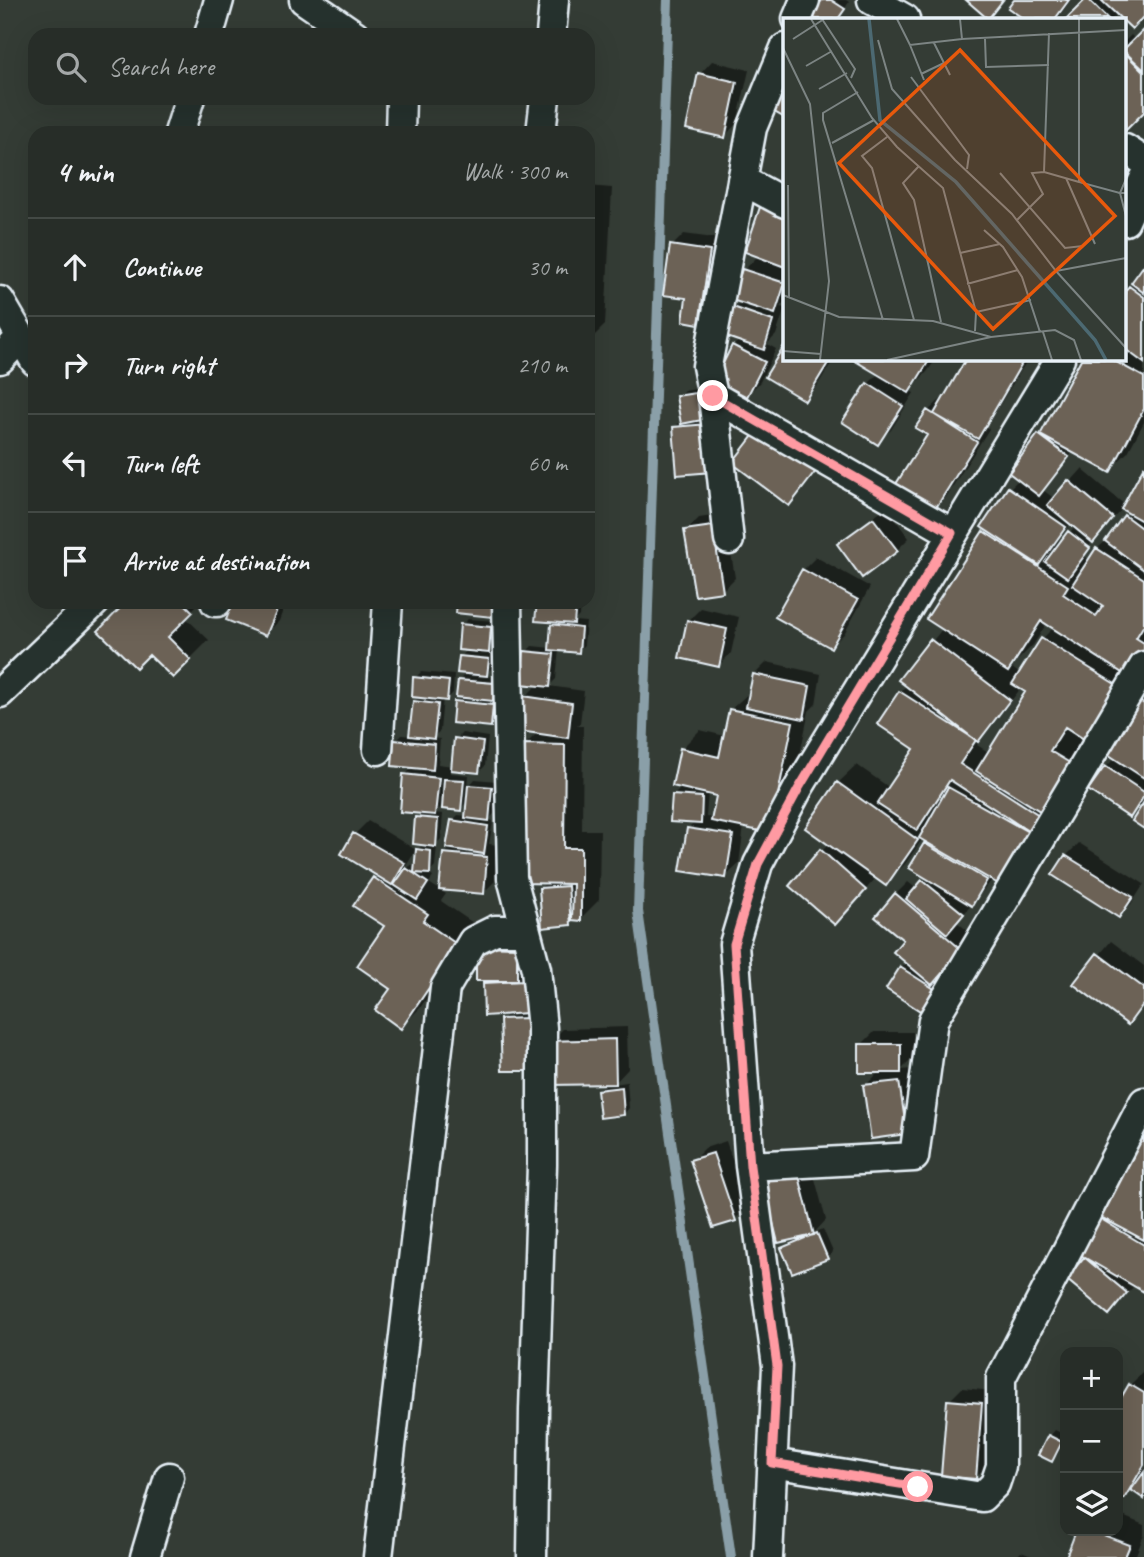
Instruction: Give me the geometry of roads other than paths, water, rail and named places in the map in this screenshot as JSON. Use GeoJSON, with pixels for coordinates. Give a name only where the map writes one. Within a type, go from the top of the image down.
{"type":"FeatureCollection","features":[{"type":"Feature","properties":{"kind":"street"},"geometry":{"type":"LineString","coordinates":[[211,28],[219,0]]}},
{"type":"Feature","properties":{"kind":"street"},"geometry":{"type":"LineString","coordinates":[[304,0],[345,28]]}},
{"type":"Feature","properties":{"kind":"street"},"geometry":{"type":"LineString","coordinates":[[552,28],[554,0]]}},
{"type":"Feature","properties":{"kind":"street"},"geometry":{"type":"LineString","coordinates":[[797,18],[805,0]]}},
{"type":"Feature","properties":{"kind":"street"},"geometry":{"type":"LineString","coordinates":[[872,0],[903,18]]}},
{"type":"Feature","properties":{"kind":"street"},"geometry":{"type":"LineString","coordinates":[[729,540],[713,396],[707,366],[752,128],[783,53]]}},
{"type":"Feature","properties":{"kind":"street"},"geometry":{"type":"LineString","coordinates":[[181,126],[188,105]]}},
{"type":"Feature","properties":{"kind":"street"},"geometry":{"type":"LineString","coordinates":[[400,126],[401,105]]}},
{"type":"Feature","properties":{"kind":"street"},"geometry":{"type":"LineString","coordinates":[[542,126],[544,105]]}},
{"type":"Feature","properties":{"kind":"street"},"geometry":{"type":"LineString","coordinates":[[1126,150],[1144,161]]}},
{"type":"Feature","properties":{"kind":"street"},"geometry":{"type":"LineString","coordinates":[[1126,219],[1144,179]]}},
{"type":"Feature","properties":{"kind":"street"},"geometry":{"type":"LineString","coordinates":[[742,180],[783,202]]}},
{"type":"Feature","properties":{"kind":"street"},"geometry":{"type":"LineString","coordinates":[[0,301],[28,349],[0,359]]}},
{"type":"Feature","properties":{"kind":"street"},"geometry":{"type":"LineString","coordinates":[[768,1557],[777,1366],[750,1166],[734,944],[758,864],[799,788],[1059,360]]}},
{"type":"Feature","properties":{"kind":"street"},"geometry":{"type":"LineString","coordinates":[[713,396],[952,533]]}},
{"type":"Feature","properties":{"kind":"street"},"geometry":{"type":"LineString","coordinates":[[0,693],[88,609]]}},
{"type":"Feature","properties":{"kind":"street"},"geometry":{"type":"LineString","coordinates":[[378,750],[388,609]]}},
{"type":"Feature","properties":{"kind":"street"},"geometry":{"type":"LineString","coordinates":[[508,609],[512,878],[536,969],[542,1028],[542,1165],[532,1557]]}},
{"type":"Feature","properties":{"kind":"street"},"geometry":{"type":"LineString","coordinates":[[750,1166],[914,1157],[933,1020],[1144,666]]}},
{"type":"Feature","properties":{"kind":"street"},"geometry":{"type":"LineString","coordinates":[[378,1557],[445,988],[472,941],[495,930],[525,930]]}},
{"type":"Feature","properties":{"kind":"street"},"geometry":{"type":"LineString","coordinates":[[772,1463],[982,1496],[995,1484],[1001,1466],[1001,1378],[1144,1102]]}},
{"type":"Feature","properties":{"kind":"street"},"geometry":{"type":"LineString","coordinates":[[145,1557],[169,1477]]}},
{"type":"Feature","properties":{"kind":"waterway"},"geometry":{"type":"LineString","coordinates":[[668,0],[638,911],[731,1557]]}}]}
